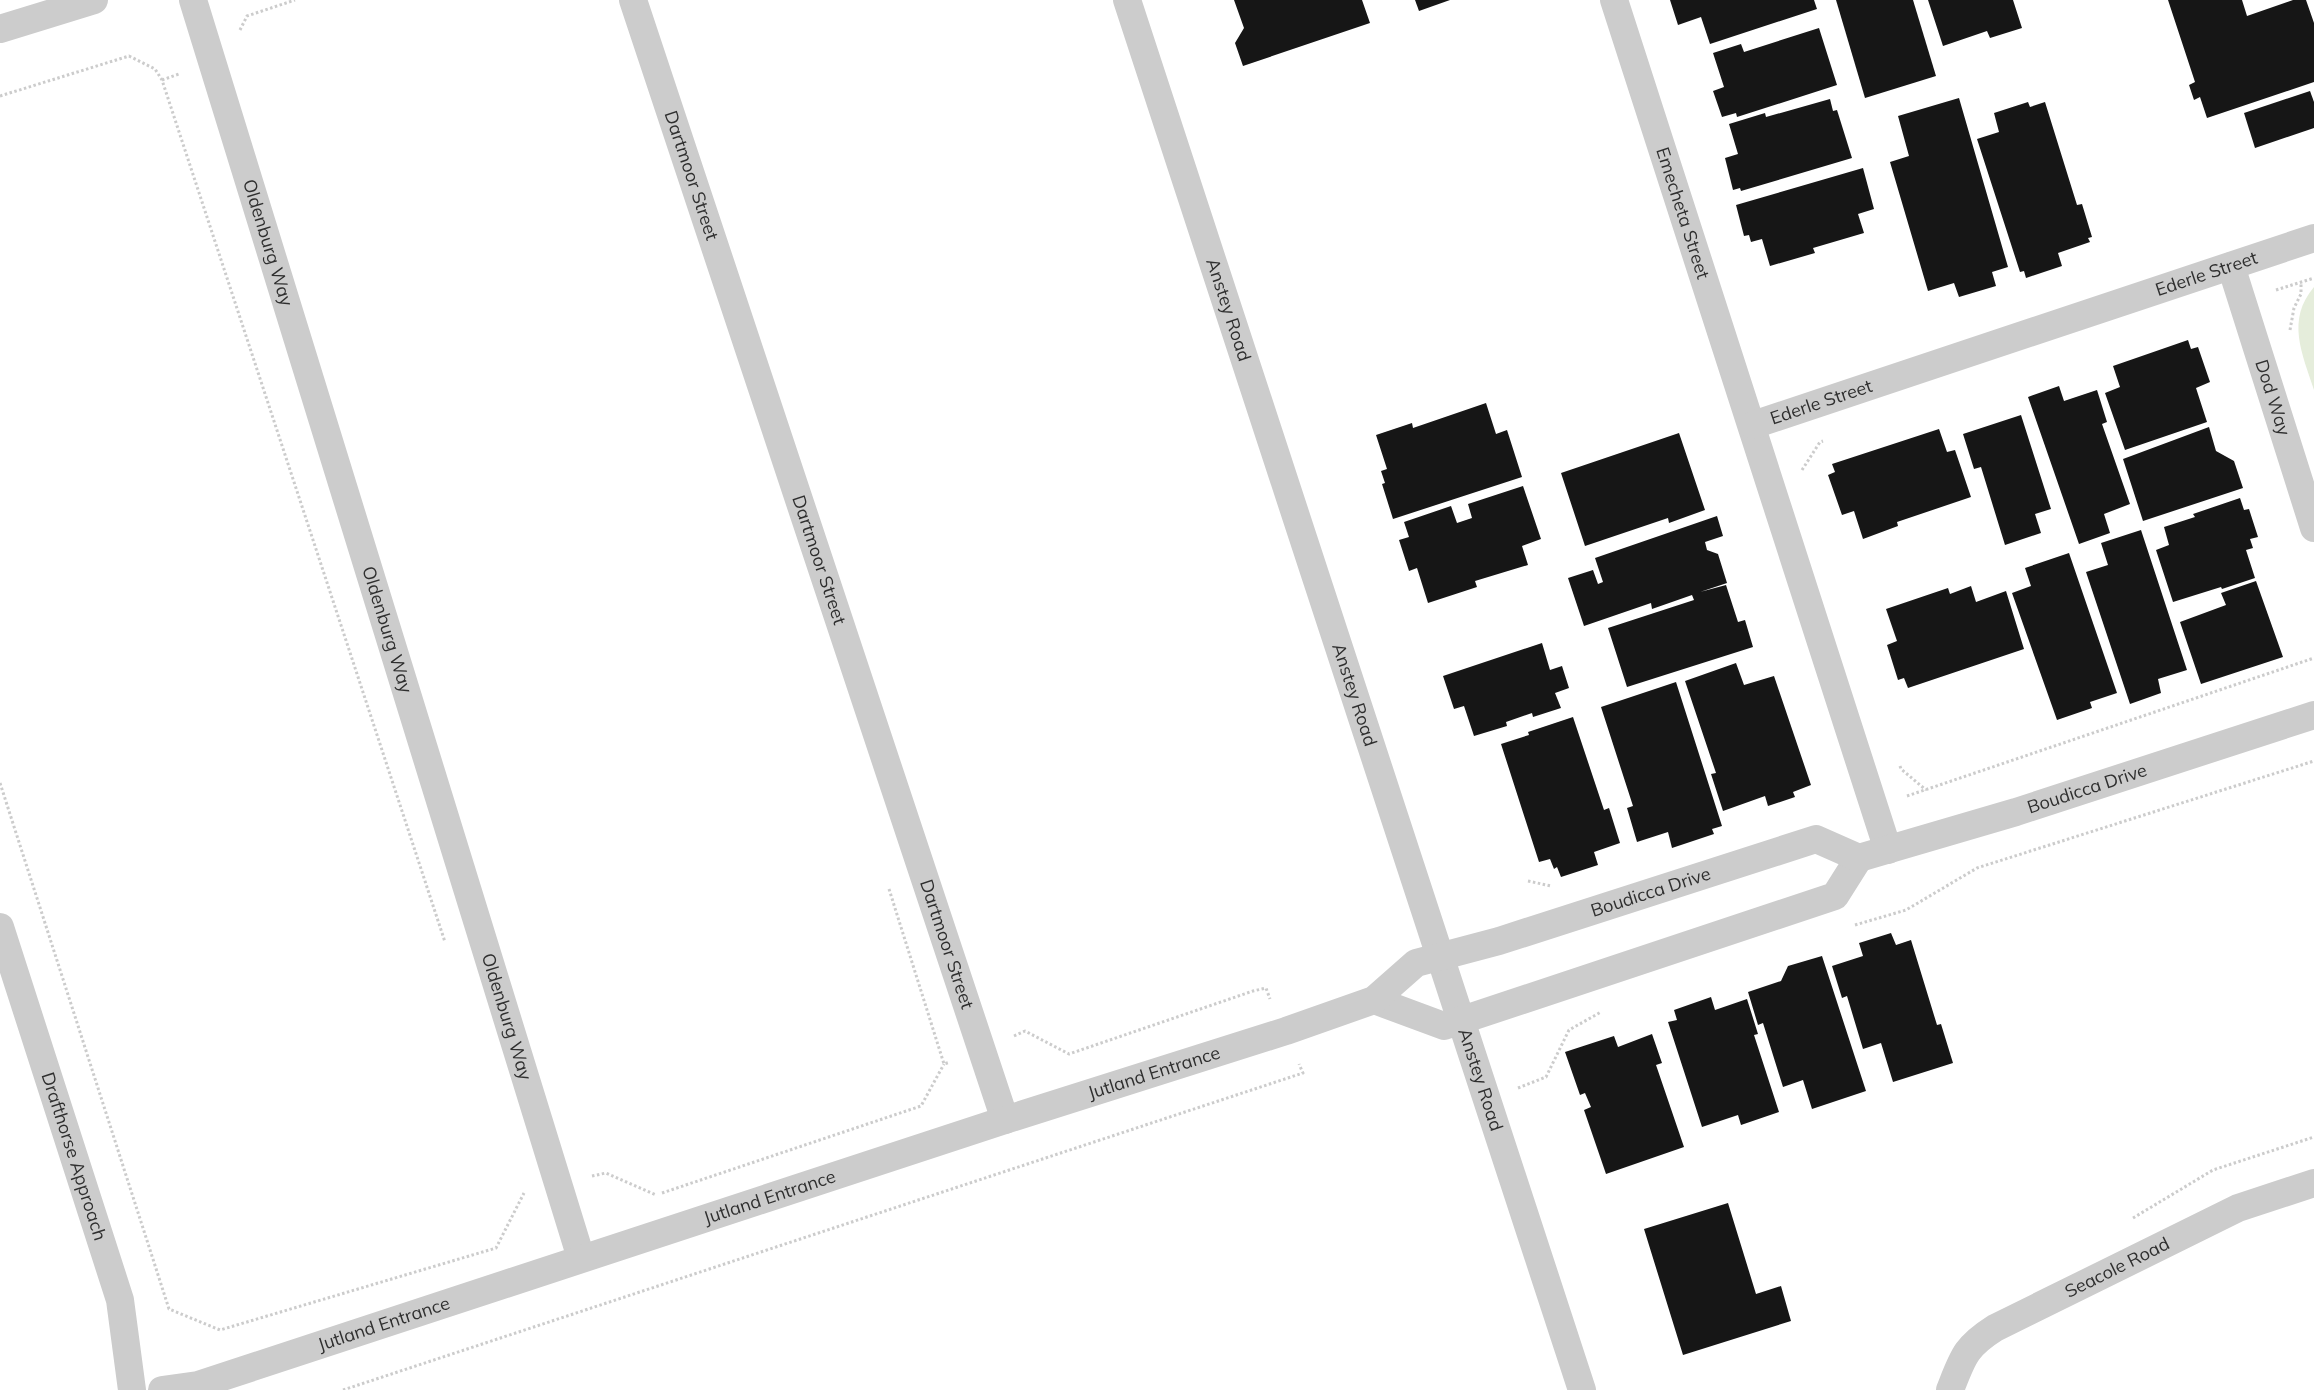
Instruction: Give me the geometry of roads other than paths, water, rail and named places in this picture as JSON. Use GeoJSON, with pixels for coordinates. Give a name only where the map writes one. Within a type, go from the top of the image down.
{"type":"FeatureCollection","features":[{"type":"Feature","properties":{"kind":"street"},"geometry":{"type":"LineString","coordinates":[[0,29],[94,0]]}},
{"type":"Feature","properties":{"kind":"street","name":"Oldenburg Way"},"geometry":{"type":"LineString","coordinates":[[193,0],[556,1183],[582,1258]]}},
{"type":"Feature","properties":{"kind":"street","name":"Dartmoor Street"},"geometry":{"type":"LineString","coordinates":[[633,0],[1006,1120]]}},
{"type":"Feature","properties":{"kind":"street","name":"Anstey Road"},"geometry":{"type":"LineString","coordinates":[[1127,0],[1439,958],[1582,1390]]}},
{"type":"Feature","properties":{"kind":"street","name":"Emecheta Street"},"geometry":{"type":"LineString","coordinates":[[1614,0],[1753,425]]}},
{"type":"Feature","properties":{"kind":"street","name":"Ederle Street"},"geometry":{"type":"LineString","coordinates":[[1888,850],[1753,425],[2314,238]]}},
{"type":"Feature","properties":{"kind":"street","name":"Dod Way"},"geometry":{"type":"LineString","coordinates":[[2231,266],[2314,528]]}},
{"type":"Feature","properties":{"kind":"street","name":"Boudicca Drive"},"geometry":{"type":"LineString","coordinates":[[1439,958],[1816,839],[1859,858],[1888,850],[2016,812],[2314,716]]}},
{"type":"Feature","properties":{"kind":"street"},"geometry":{"type":"LineString","coordinates":[[1374,1000],[1444,1026],[1835,896],[1859,858]]}},
{"type":"Feature","properties":{"kind":"street","name":"Drafthorse Approach"},"geometry":{"type":"LineString","coordinates":[[1,931],[120,1300],[132,1390]]}},
{"type":"Feature","properties":{"kind":"street","name":"Jutland Entrance"},"geometry":{"type":"LineString","coordinates":[[162,1390],[198,1385],[1006,1120],[1286,1031],[1374,1000],[1416,963],[1439,958]]}},
{"type":"Feature","properties":{"kind":"street","name":"Seacole Road"},"geometry":{"type":"LineString","coordinates":[[1950,1390],[1964,1355],[1975,1340],[1995,1328],[2238,1208],[2314,1183]]}}]}
